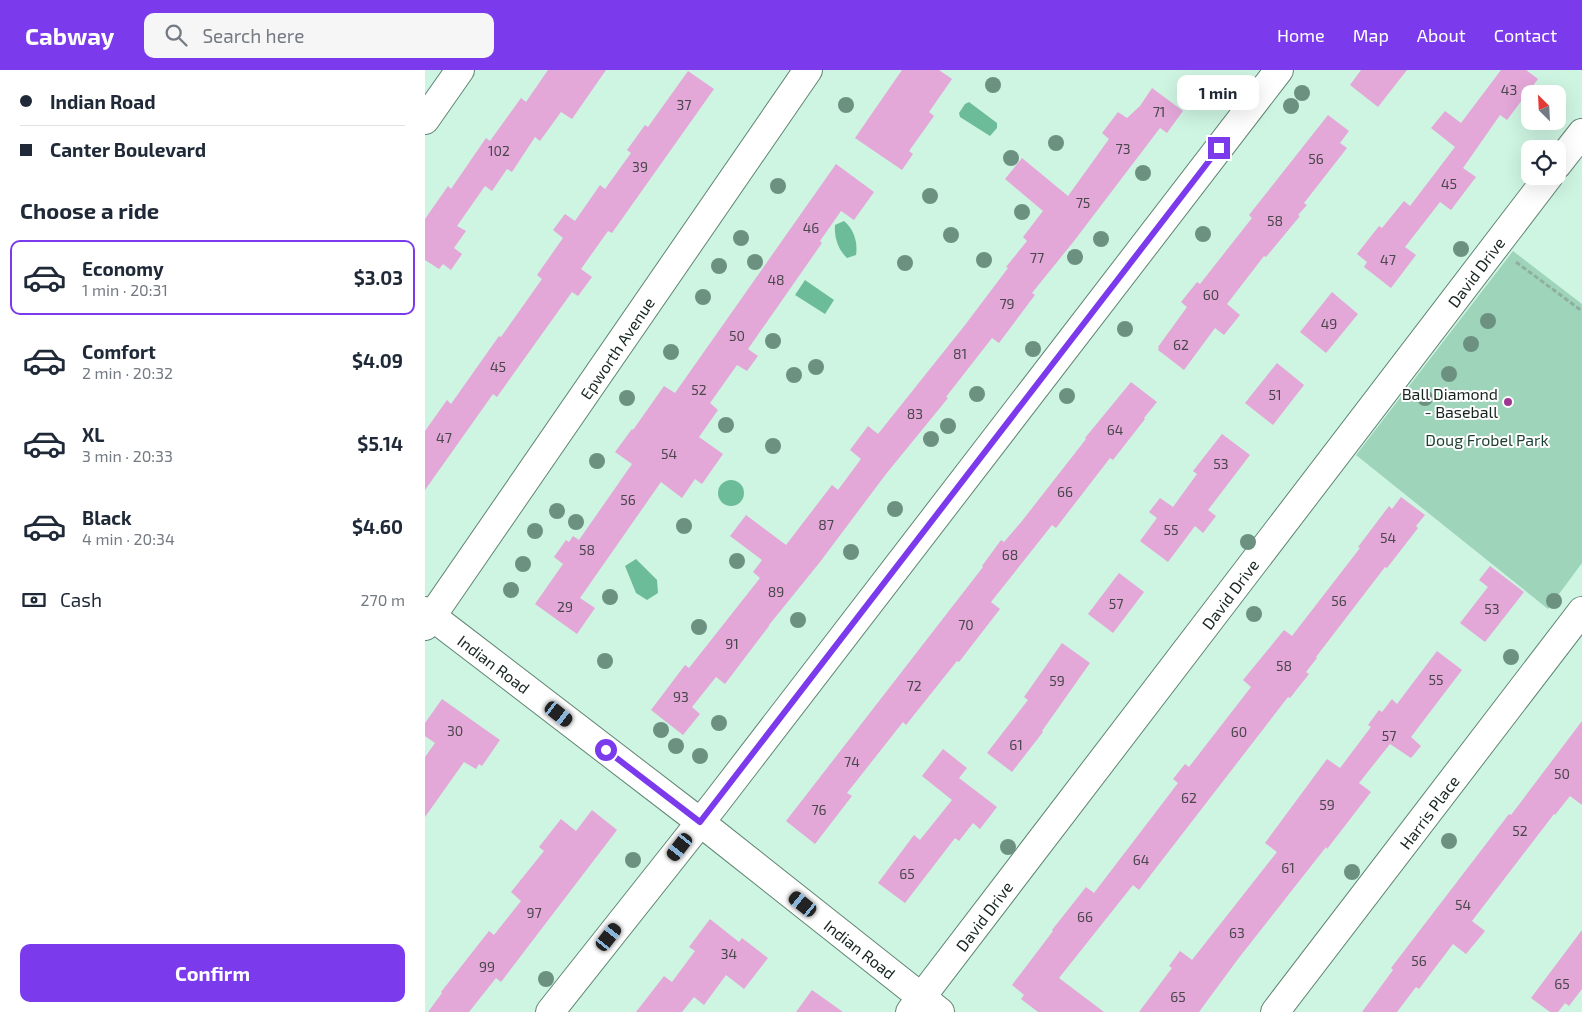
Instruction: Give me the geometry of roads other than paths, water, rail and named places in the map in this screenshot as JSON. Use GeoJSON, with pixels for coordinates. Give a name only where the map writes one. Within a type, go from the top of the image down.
{"type":"FeatureCollection","features":[{"type":"Feature","properties":{"kind":"street"},"geometry":{"type":"LineString","coordinates":[[425,120],[460,70]]}},
{"type":"Feature","properties":{"kind":"street","name":"Epworth Avenue"},"geometry":{"type":"LineString","coordinates":[[427,618],[808,70]]}},
{"type":"Feature","properties":{"kind":"street"},"geometry":{"type":"LineString","coordinates":[[550,1012],[700,822],[1279,70]]}},
{"type":"Feature","properties":{"kind":"street"},"geometry":{"type":"LineString","coordinates":[[1566,153],[1582,133]]}},
{"type":"Feature","properties":{"kind":"street","name":"David Drive"},"geometry":{"type":"LineString","coordinates":[[924,1007],[1542,185]]}},
{"type":"Feature","properties":{"kind":"street","name":"Harris Place"},"geometry":{"type":"LineString","coordinates":[[1275,1012],[1582,612]]}},
{"type":"Feature","properties":{"kind":"street","name":"Indian Road"},"geometry":{"type":"LineString","coordinates":[[427,618],[700,822],[924,1007]]}},
{"type":"Feature","properties":{"kind":"place","name":"Ball Diamond - Baseball"},"geometry":{"type":"Point","coordinates":[1508,402]}},
{"type":"Feature","properties":{"kind":"park label","name":"Doug Frobel Park"},"geometry":{"type":"Point","coordinates":[1487,439]}}]}
